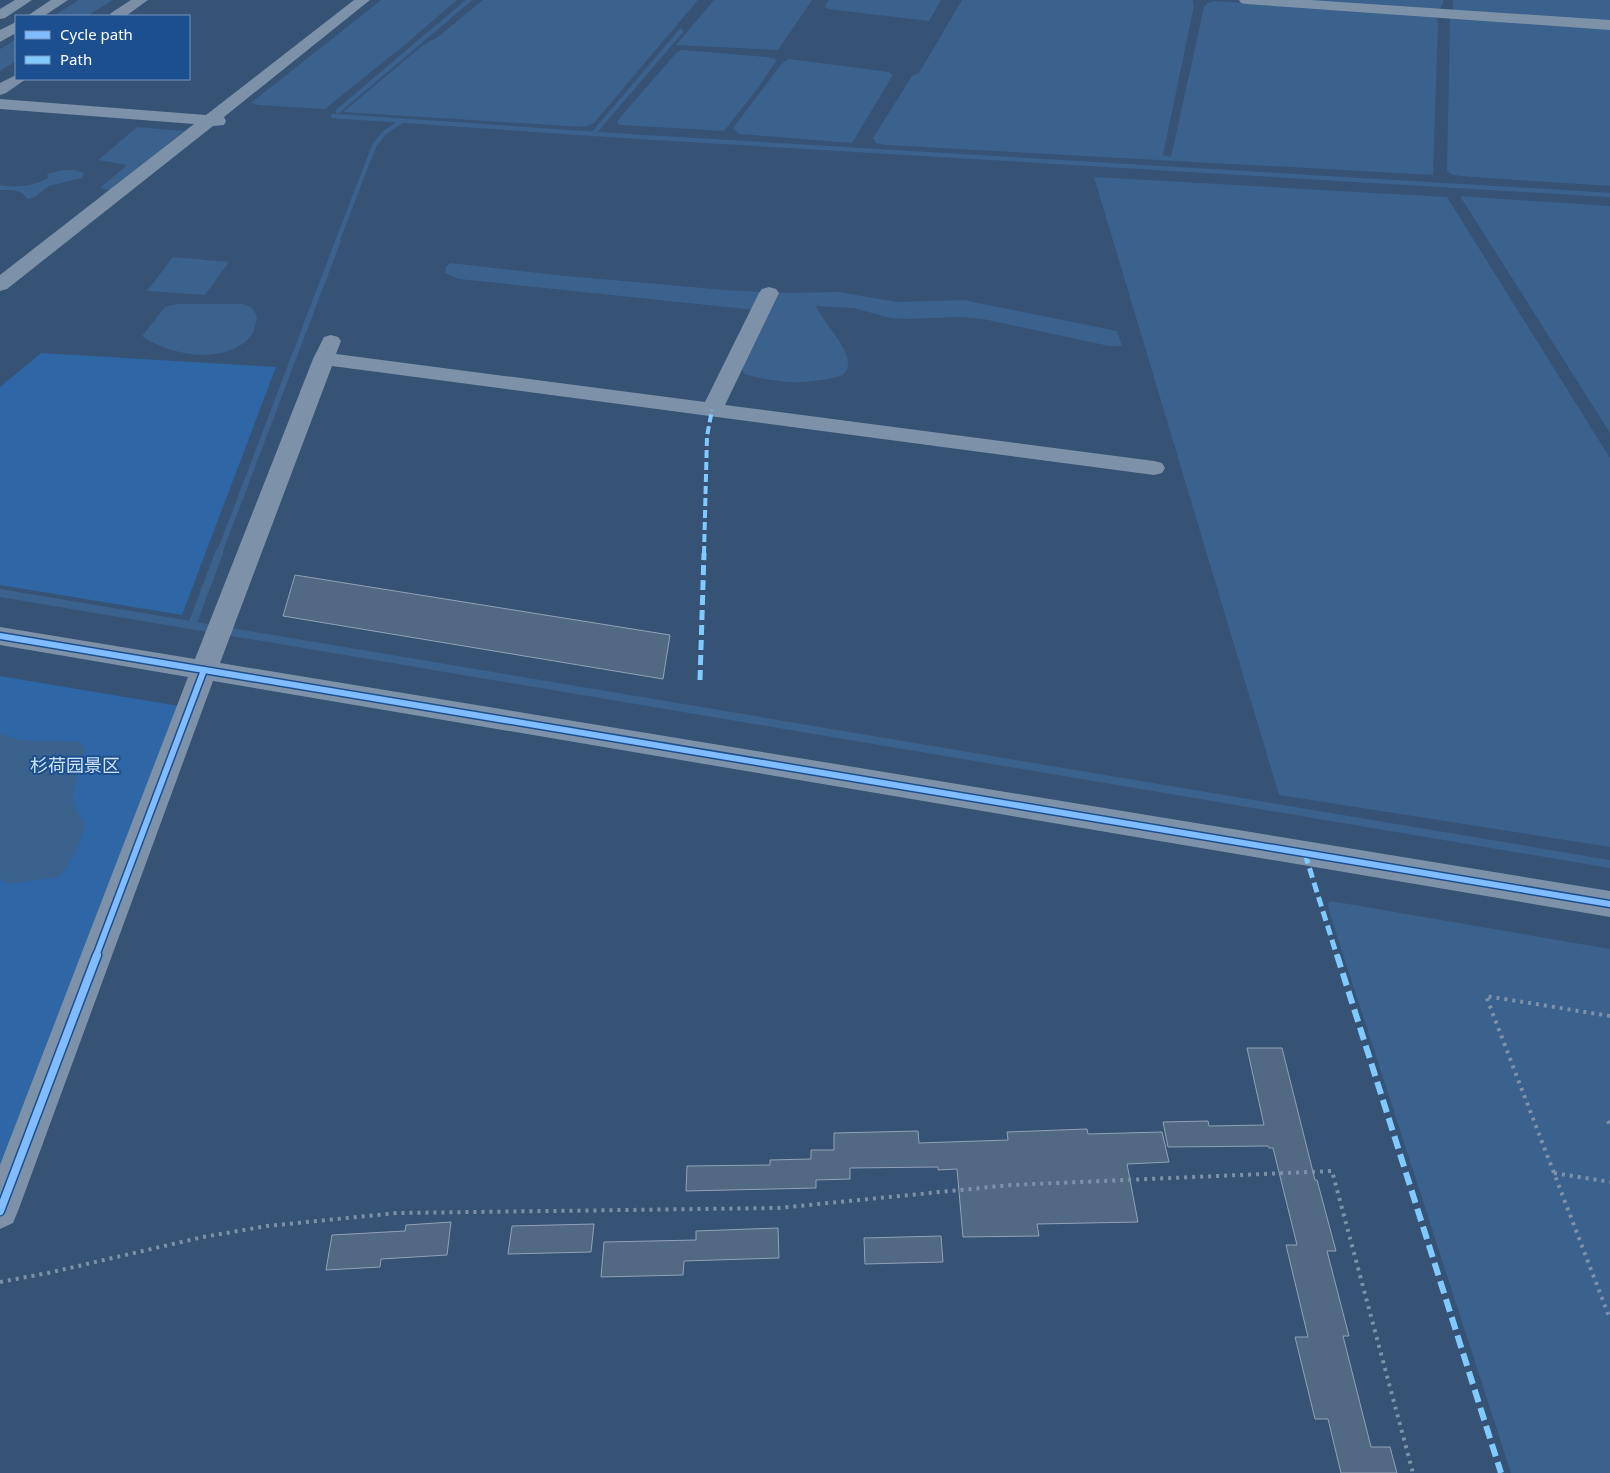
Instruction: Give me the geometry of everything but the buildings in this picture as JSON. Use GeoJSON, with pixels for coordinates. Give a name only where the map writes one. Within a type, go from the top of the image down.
{"type":"FeatureCollection","features":[{"type":"Feature","properties":{"kind":"main road"},"geometry":{"type":"LineString","coordinates":[[118,15],[141,0]]}},
{"type":"Feature","properties":{"kind":"main road"},"geometry":{"type":"LineString","coordinates":[[0,90],[16,80]]}},
{"type":"Feature","properties":{"kind":"street"},"geometry":{"type":"LineString","coordinates":[[0,16],[25,0]]}},
{"type":"Feature","properties":{"kind":"street"},"geometry":{"type":"LineString","coordinates":[[36,15],[61,0]]}},
{"type":"Feature","properties":{"kind":"street"},"geometry":{"type":"LineString","coordinates":[[0,284],[363,0]]}},
{"type":"Feature","properties":{"kind":"street"},"geometry":{"type":"LineString","coordinates":[[1246,0],[1610,25]]}},
{"type":"Feature","properties":{"kind":"street"},"geometry":{"type":"LineString","coordinates":[[0,37],[15,28]]}},
{"type":"Feature","properties":{"kind":"street"},"geometry":{"type":"LineString","coordinates":[[0,104],[229,122]]}},
{"type":"Feature","properties":{"kind":"street"},"geometry":{"type":"LineString","coordinates":[[712,410],[769,293]]}},
{"type":"Feature","properties":{"kind":"street"},"geometry":{"type":"LineString","coordinates":[[0,1212],[204,670],[327,350],[712,410],[1154,468]]}},
{"type":"Feature","properties":{"kind":"street"},"geometry":{"type":"LineString","coordinates":[[0,636],[1610,904]]}},
{"type":"Feature","properties":{"kind":"path"},"geometry":{"type":"LineString","coordinates":[[1610,1016],[1486,996],[1610,1319]]}},
{"type":"Feature","properties":{"kind":"path"},"geometry":{"type":"LineString","coordinates":[[0,1282],[48,1273],[212,1235],[267,1226],[397,1213],[778,1208],[1011,1186],[1332,1171],[1413,1473]]}},
{"type":"Feature","properties":{"kind":"path"},"geometry":{"type":"LineString","coordinates":[[1553,1172],[1610,1182]]}},
{"type":"Feature","properties":{"kind":"green space"},"geometry":{"type":"Polygon","coordinates":[[[41,353],[276,367],[182,615],[0,585],[0,387],[41,353]]]}},
{"type":"Feature","properties":{"kind":"green space","name":"杉荷园景区"},"geometry":{"type":"Polygon","coordinates":[[[0,676],[179,706],[0,1169],[0,676]]]}},
{"type":"Feature","properties":{"kind":"shaded area"},"geometry":{"type":"Polygon","coordinates":[[[79,0],[113,0],[89,15],[55,15],[79,0]]]}},
{"type":"Feature","properties":{"kind":"shaded area"},"geometry":{"type":"Polygon","coordinates":[[[381,0],[457,0],[325,109],[251,103],[381,0]]]}},
{"type":"Feature","properties":{"kind":"shaded area"},"geometry":{"type":"Polygon","coordinates":[[[483,0],[698,0],[594,123],[584,127],[343,112],[422,46],[439,36],[483,0]]]}},
{"type":"Feature","properties":{"kind":"shaded area"},"geometry":{"type":"Polygon","coordinates":[[[714,0],[812,0],[778,50],[676,45],[714,0]]]}},
{"type":"Feature","properties":{"kind":"shaded area"},"geometry":{"type":"Polygon","coordinates":[[[829,0],[941,0],[929,21],[828,9],[825,6],[829,0]]]}},
{"type":"Feature","properties":{"kind":"shaded area"},"geometry":{"type":"Polygon","coordinates":[[[962,0],[1193,0],[1194,6],[1163,155],[1171,157],[1204,7],[1208,3],[1215,1],[1432,16],[1437,19],[1438,24],[1433,175],[876,143],[873,138],[912,76],[919,73],[962,0]]]}},
{"type":"Feature","properties":{"kind":"shaded area"},"geometry":{"type":"Polygon","coordinates":[[[1275,0],[1443,0],[1443,4],[1435,11],[1275,0]]]}},
{"type":"Feature","properties":{"kind":"shaded area"},"geometry":{"type":"Polygon","coordinates":[[[1453,0],[1610,0],[1610,24],[1453,13],[1453,0]]]}},
{"type":"Feature","properties":{"kind":"shaded area"},"geometry":{"type":"Polygon","coordinates":[[[1450,16],[1610,27],[1610,186],[1472,177],[1453,175],[1447,171],[1450,16]]]}},
{"type":"Feature","properties":{"kind":"shaded area"},"geometry":{"type":"Polygon","coordinates":[[[15,40],[15,62],[0,71],[0,49],[15,40]]]}},
{"type":"Feature","properties":{"kind":"shaded area"},"geometry":{"type":"Polygon","coordinates":[[[682,50],[768,57],[777,60],[758,88],[724,131],[619,125],[617,122],[624,113],[677,52],[682,50]]]}},
{"type":"Feature","properties":{"kind":"shaded area"},"geometry":{"type":"Polygon","coordinates":[[[789,59],[889,72],[893,75],[852,143],[739,134],[733,128],[783,62],[789,59]]]}},
{"type":"Feature","properties":{"kind":"shaded area"},"geometry":{"type":"Polygon","coordinates":[[[137,127],[184,131],[110,190],[100,188],[127,165],[98,160],[137,127]]]}},
{"type":"Feature","properties":{"kind":"shaded area"},"geometry":{"type":"Polygon","coordinates":[[[62,170],[75,170],[84,173],[82,178],[49,186],[35,197],[27,199],[19,192],[0,190],[0,185],[31,185],[48,178],[47,174],[62,170]]]}},
{"type":"Feature","properties":{"kind":"shaded area"},"geometry":{"type":"Polygon","coordinates":[[[1094,177],[1447,197],[1610,458],[1610,847],[1279,795],[1094,177]]]}},
{"type":"Feature","properties":{"kind":"shaded area"},"geometry":{"type":"Polygon","coordinates":[[[1460,196],[1610,206],[1610,433],[1460,196]]]}},
{"type":"Feature","properties":{"kind":"shaded area"},"geometry":{"type":"Polygon","coordinates":[[[173,257],[229,262],[205,295],[147,291],[173,257]]]}},
{"type":"Feature","properties":{"kind":"shaded area"},"geometry":{"type":"Polygon","coordinates":[[[451,263],[556,275],[725,290],[783,293],[839,292],[897,302],[964,300],[1117,331],[1122,346],[1109,346],[983,319],[960,317],[890,318],[854,308],[816,306],[844,348],[848,362],[847,369],[842,375],[824,380],[778,381],[744,374],[741,365],[755,310],[459,279],[445,273],[446,266],[451,263]]]}},
{"type":"Feature","properties":{"kind":"shaded area"},"geometry":{"type":"Polygon","coordinates":[[[178,304],[242,304],[251,307],[257,316],[255,326],[249,338],[236,348],[223,353],[209,355],[180,352],[153,343],[142,336],[165,307],[178,304]]]}},
{"type":"Feature","properties":{"kind":"shaded area"},"geometry":{"type":"Polygon","coordinates":[[[0,734],[21,740],[80,742],[85,749],[73,790],[73,803],[85,825],[75,852],[59,877],[9,884],[0,879],[0,734]]]}},
{"type":"Feature","properties":{"kind":"shaded area"},"geometry":{"type":"Polygon","coordinates":[[[1331,901],[1610,949],[1610,1473],[1511,1473],[1329,911],[1328,903],[1331,901]]]}},
{"type":"Feature","properties":{"kind":"waterway"},"geometry":{"type":"LineString","coordinates":[[338,111],[469,0]]}},
{"type":"Feature","properties":{"kind":"waterway"},"geometry":{"type":"LineString","coordinates":[[593,134],[681,31]]}},
{"type":"Feature","properties":{"kind":"waterway"},"geometry":{"type":"LineString","coordinates":[[333,116],[593,134]]}},
{"type":"Feature","properties":{"kind":"waterway"},"geometry":{"type":"LineString","coordinates":[[337,242],[374,146],[384,133],[402,121]]}},
{"type":"Feature","properties":{"kind":"waterway"},"geometry":{"type":"LineString","coordinates":[[593,134],[1610,195]]}},
{"type":"Feature","properties":{"kind":"waterway"},"geometry":{"type":"LineString","coordinates":[[219,554],[338,241]]}},
{"type":"Feature","properties":{"kind":"waterway"},"geometry":{"type":"LineString","coordinates":[[192,625],[219,553]]}},
{"type":"Feature","properties":{"kind":"waterway"},"geometry":{"type":"LineString","coordinates":[[0,593],[1610,864]]}},
{"type":"Feature","properties":{"kind":"marked path"},"geometry":{"type":"LineString","coordinates":[[700,680],[707,436],[712,410]]}},
{"type":"Feature","properties":{"kind":"marked path"},"geometry":{"type":"LineString","coordinates":[[1305,854],[1501,1473]]}},
{"type":"Feature","properties":{"kind":"cycle path"},"geometry":{"type":"LineString","coordinates":[[0,636],[1610,904]]}},
{"type":"Feature","properties":{"kind":"cycle path"},"geometry":{"type":"LineString","coordinates":[[0,1211],[204,670]]}}]}
